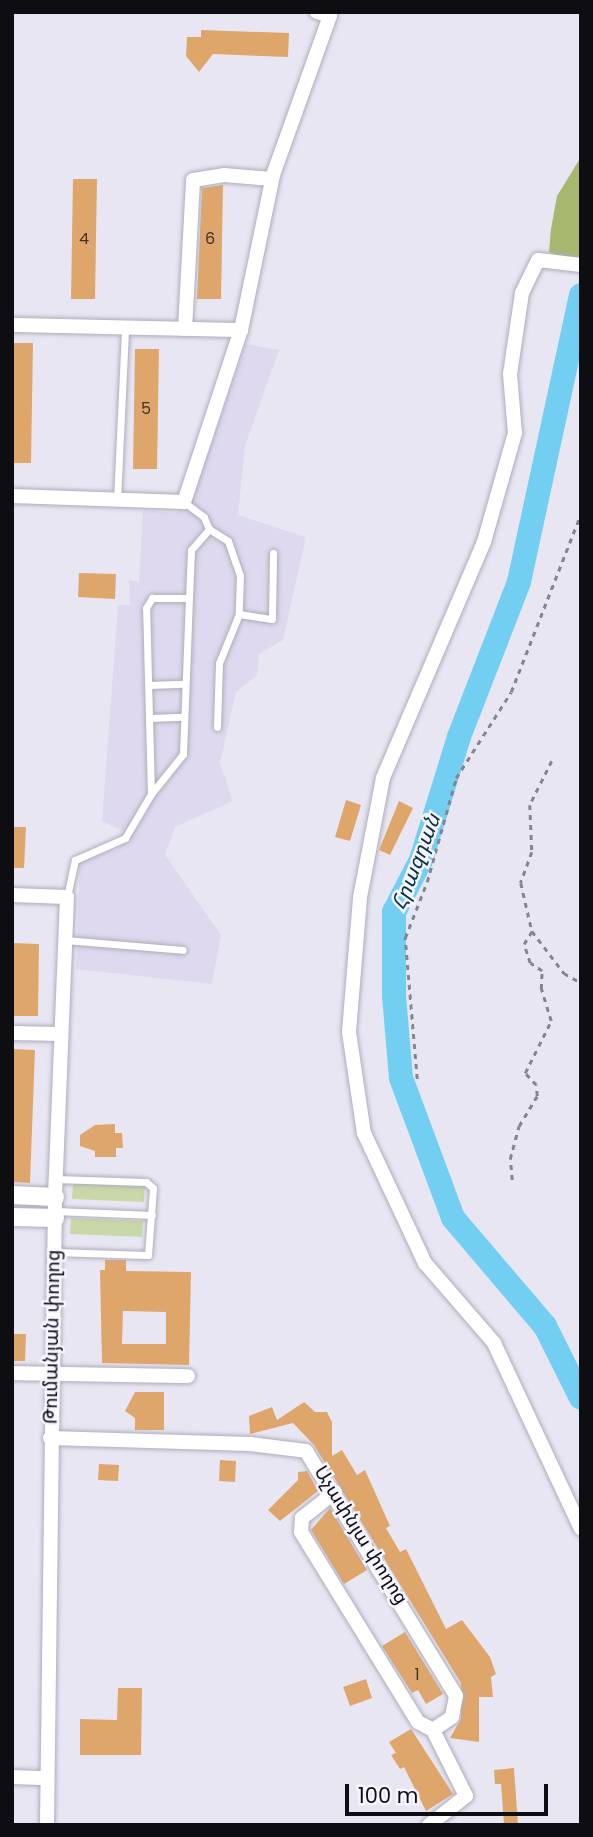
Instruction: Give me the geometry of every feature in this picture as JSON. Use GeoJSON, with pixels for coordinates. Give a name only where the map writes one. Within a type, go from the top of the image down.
{"type":"FeatureCollection","features":[{"type":"Feature","properties":{"kind":"street"},"geometry":{"type":"LineString","coordinates":[[12,496],[184,502],[241,330],[272,179],[324,14]]}},
{"type":"Feature","properties":{"kind":"street"},"geometry":{"type":"LineString","coordinates":[[185,329],[192,180],[224,174],[272,179]]}},
{"type":"Feature","properties":{"kind":"street"},"geometry":{"type":"LineString","coordinates":[[581,265],[538,260],[522,293],[510,374],[515,433],[484,542],[383,778],[359,898],[349,1032],[364,1133],[425,1263],[494,1343],[581,1529]]}},
{"type":"Feature","properties":{"kind":"street"},"geometry":{"type":"LineString","coordinates":[[12,325],[241,330]]}},
{"type":"Feature","properties":{"kind":"street"},"geometry":{"type":"LineString","coordinates":[[12,895],[67,897]]}},
{"type":"Feature","properties":{"kind":"street","name":"Թումանյան փողոց"},"geometry":{"type":"LineString","coordinates":[[47,1825],[55,1201],[67,897]]}},
{"type":"Feature","properties":{"kind":"street"},"geometry":{"type":"LineString","coordinates":[[12,1033],[61,1034]]}},
{"type":"Feature","properties":{"kind":"street"},"geometry":{"type":"LineString","coordinates":[[12,1195],[55,1201]]}},
{"type":"Feature","properties":{"kind":"street"},"geometry":{"type":"LineString","coordinates":[[12,1217],[55,1201]]}},
{"type":"Feature","properties":{"kind":"street"},"geometry":{"type":"LineString","coordinates":[[12,1373],[188,1376]]}},
{"type":"Feature","properties":{"kind":"street","name":"Աչափնյա փողոց"},"geometry":{"type":"LineString","coordinates":[[50,1438],[290,1446],[313,1458],[456,1696],[452,1717],[433,1730]]}},
{"type":"Feature","properties":{"kind":"street"},"geometry":{"type":"LineString","coordinates":[[335,1492],[302,1518],[301,1532],[418,1722],[433,1730],[466,1796],[429,1825]]}},
{"type":"Feature","properties":{"kind":"street"},"geometry":{"type":"LineString","coordinates":[[12,1777],[47,1778]]}},
{"type":"Feature","properties":{"kind":"lane"},"geometry":{"type":"LineString","coordinates":[[117,500],[125,327]]}},
{"type":"Feature","properties":{"kind":"lane"},"geometry":{"type":"LineString","coordinates":[[184,502],[204,517],[209,529],[228,541],[236,556],[239,614],[219,663],[217,727]]}},
{"type":"Feature","properties":{"kind":"lane"},"geometry":{"type":"LineString","coordinates":[[67,897],[75,860],[125,838],[151,794],[183,754],[191,550],[209,529]]}},
{"type":"Feature","properties":{"kind":"lane"},"geometry":{"type":"LineString","coordinates":[[239,614],[272,619],[273,553]]}},
{"type":"Feature","properties":{"kind":"lane"},"geometry":{"type":"LineString","coordinates":[[151,794],[148,603],[190,598]]}},
{"type":"Feature","properties":{"kind":"lane"},"geometry":{"type":"LineString","coordinates":[[149,685],[184,684]]}},
{"type":"Feature","properties":{"kind":"lane"},"geometry":{"type":"LineString","coordinates":[[149,718],[183,717]]}},
{"type":"Feature","properties":{"kind":"lane"},"geometry":{"type":"LineString","coordinates":[[64,940],[183,950]]}},
{"type":"Feature","properties":{"kind":"lane"},"geometry":{"type":"LineString","coordinates":[[54,1252],[148,1255],[153,1188],[146,1182],[55,1201]]}},
{"type":"Feature","properties":{"kind":"lane"},"geometry":{"type":"LineString","coordinates":[[55,1201],[152,1215]]}},
{"type":"Feature","properties":{"kind":"path"},"geometry":{"type":"LineString","coordinates":[[417,1079],[405,938],[427,882],[456,778],[511,692],[581,513]]}},
{"type":"Feature","properties":{"kind":"path"},"geometry":{"type":"LineString","coordinates":[[552,761],[530,805],[532,852],[521,883],[532,931],[564,973],[581,983]]}},
{"type":"Feature","properties":{"kind":"path"},"geometry":{"type":"LineString","coordinates":[[512,1180],[510,1159],[519,1126],[537,1096],[536,1085],[525,1073],[551,1021],[541,989],[542,971],[530,963],[524,944],[532,931]]}},
{"type":"Feature","properties":{"kind":"shaded area"},"geometry":{"type":"Polygon","coordinates":[[[246,344],[279,350],[245,446],[238,515],[306,537],[283,640],[259,654],[257,675],[236,692],[220,763],[233,801],[175,827],[165,855],[221,935],[212,984],[76,969],[80,860],[117,850],[131,835],[102,821],[118,605],[130,605],[129,580],[139,582],[143,510],[176,513],[194,494],[246,344]]]}},
{"type":"Feature","properties":{"kind":"green space"},"geometry":{"type":"Polygon","coordinates":[[[581,157],[581,257],[562,257],[549,252],[557,196],[581,157]]]}},
{"type":"Feature","properties":{"kind":"green space"},"geometry":{"type":"Polygon","coordinates":[[[73,1183],[145,1186],[144,1202],[72,1199],[73,1183]]]}},
{"type":"Feature","properties":{"kind":"green space"},"geometry":{"type":"Polygon","coordinates":[[[71,1218],[143,1221],[142,1237],[70,1234],[71,1218]]]}},
{"type":"Feature","properties":{"kind":"building"},"geometry":{"type":"Polygon","coordinates":[[[201,30],[289,33],[288,57],[213,54],[199,72],[186,56],[187,37],[201,37],[201,30]]]}},
{"type":"Feature","properties":{"kind":"building"},"geometry":{"type":"Polygon","coordinates":[[[73,179],[97,179],[95,299],[71,299],[73,179]]]}},
{"type":"Feature","properties":{"kind":"building"},"geometry":{"type":"Polygon","coordinates":[[[223,185],[221,299],[197,299],[202,188],[223,185]]]}},
{"type":"Feature","properties":{"kind":"building"},"geometry":{"type":"Polygon","coordinates":[[[12,343],[33,343],[31,463],[12,463],[12,343]]]}},
{"type":"Feature","properties":{"kind":"building"},"geometry":{"type":"Polygon","coordinates":[[[135,349],[159,349],[157,469],[133,469],[135,349]]]}},
{"type":"Feature","properties":{"kind":"building"},"geometry":{"type":"Polygon","coordinates":[[[79,573],[116,574],[115,599],[78,597],[79,573]]]}},
{"type":"Feature","properties":{"kind":"building"},"geometry":{"type":"Polygon","coordinates":[[[346,800],[361,805],[350,841],[335,837],[346,800]]]}},
{"type":"Feature","properties":{"kind":"building"},"geometry":{"type":"Polygon","coordinates":[[[399,801],[413,808],[390,855],[379,850],[399,801]]]}},
{"type":"Feature","properties":{"kind":"building"},"geometry":{"type":"Polygon","coordinates":[[[12,827],[26,827],[24,868],[12,868],[12,827]]]}},
{"type":"Feature","properties":{"kind":"building"},"geometry":{"type":"Polygon","coordinates":[[[12,943],[39,944],[38,1016],[12,1016],[12,943]]]}},
{"type":"Feature","properties":{"kind":"building"},"geometry":{"type":"Polygon","coordinates":[[[12,1049],[35,1050],[30,1183],[12,1182],[12,1049]]]}},
{"type":"Feature","properties":{"kind":"building"},"geometry":{"type":"Polygon","coordinates":[[[115,1124],[115,1133],[122,1133],[123,1148],[116,1148],[116,1157],[95,1157],[95,1151],[80,1146],[80,1135],[95,1125],[115,1124]]]}},
{"type":"Feature","properties":{"kind":"building"},"geometry":{"type":"Polygon","coordinates":[[[105,1260],[126,1260],[126,1271],[191,1272],[189,1365],[102,1363],[100,1270],[105,1270],[105,1260]],[[123,1311],[122,1344],[166,1344],[166,1312],[123,1311]]]}},
{"type":"Feature","properties":{"kind":"building"},"geometry":{"type":"Polygon","coordinates":[[[12,1334],[26,1334],[25,1361],[12,1361],[12,1334]]]}},
{"type":"Feature","properties":{"kind":"building"},"geometry":{"type":"Polygon","coordinates":[[[135,1392],[164,1392],[164,1430],[135,1430],[135,1418],[125,1411],[135,1392]]]}},
{"type":"Feature","properties":{"kind":"building"},"geometry":{"type":"Polygon","coordinates":[[[304,1402],[315,1412],[327,1412],[332,1422],[332,1456],[342,1450],[357,1475],[365,1470],[390,1526],[386,1528],[400,1552],[406,1549],[446,1629],[462,1620],[490,1657],[496,1674],[491,1677],[493,1697],[479,1697],[479,1742],[450,1738],[461,1719],[461,1683],[314,1445],[293,1423],[250,1434],[249,1416],[272,1407],[277,1420],[304,1402]]]}},
{"type":"Feature","properties":{"kind":"building"},"geometry":{"type":"Polygon","coordinates":[[[220,1460],[236,1461],[235,1482],[219,1481],[220,1460]]]}},
{"type":"Feature","properties":{"kind":"building"},"geometry":{"type":"Polygon","coordinates":[[[99,1464],[119,1465],[118,1481],[98,1480],[99,1464]]]}},
{"type":"Feature","properties":{"kind":"building"},"geometry":{"type":"Polygon","coordinates":[[[307,1471],[318,1491],[280,1521],[268,1510],[298,1480],[298,1472],[307,1471]]]}},
{"type":"Feature","properties":{"kind":"building"},"geometry":{"type":"Polygon","coordinates":[[[330,1508],[367,1570],[344,1584],[311,1530],[330,1508]]]}},
{"type":"Feature","properties":{"kind":"building"},"geometry":{"type":"Polygon","coordinates":[[[405,1632],[443,1694],[426,1704],[418,1690],[412,1693],[382,1646],[405,1632]]]}},
{"type":"Feature","properties":{"kind":"building"},"geometry":{"type":"Polygon","coordinates":[[[366,1679],[372,1698],[350,1706],[343,1687],[366,1679]]]}},
{"type":"Feature","properties":{"kind":"building"},"geometry":{"type":"Polygon","coordinates":[[[118,1688],[142,1688],[141,1755],[80,1755],[80,1719],[117,1720],[118,1688]]]}},
{"type":"Feature","properties":{"kind":"building"},"geometry":{"type":"Polygon","coordinates":[[[411,1729],[453,1794],[426,1811],[404,1767],[400,1769],[391,1755],[396,1753],[389,1742],[411,1729]]]}},
{"type":"Feature","properties":{"kind":"building"},"geometry":{"type":"Polygon","coordinates":[[[514,1768],[518,1825],[504,1825],[501,1784],[495,1784],[494,1770],[514,1768]]]}},
{"type":"Feature","properties":{"kind":"waterway","name":"Հրազդան"},"geometry":{"type":"LineString","coordinates":[[581,295],[519,582],[459,737],[421,860],[394,912],[394,996],[401,1078],[453,1218],[545,1326],[581,1398]]}}]}
